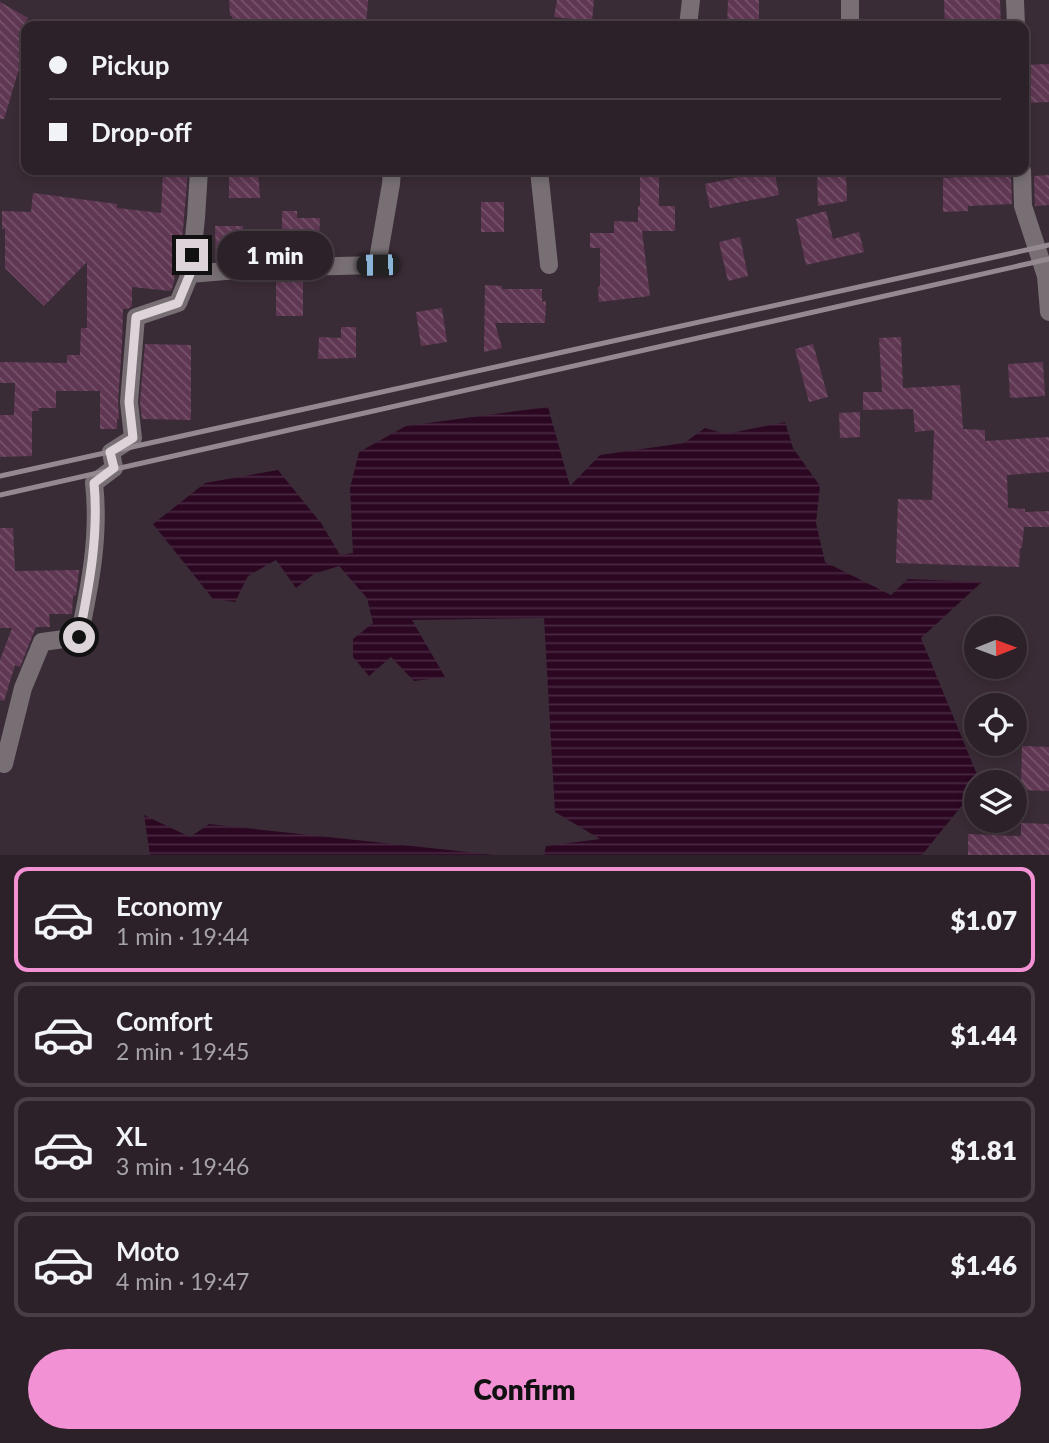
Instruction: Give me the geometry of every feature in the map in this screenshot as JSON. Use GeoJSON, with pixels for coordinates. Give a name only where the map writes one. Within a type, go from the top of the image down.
{"type":"FeatureCollection","features":[{"type":"Feature","properties":{"kind":"street"},"geometry":{"type":"LineString","coordinates":[[689,21],[691,0]]}},
{"type":"Feature","properties":{"kind":"street"},"geometry":{"type":"LineString","coordinates":[[850,0],[850,21]]}},
{"type":"Feature","properties":{"kind":"street"},"geometry":{"type":"LineString","coordinates":[[1015,0],[1016,21]]}},
{"type":"Feature","properties":{"kind":"street"},"geometry":{"type":"LineString","coordinates":[[4,764],[23,688],[42,642],[79,637],[92,576],[96,502],[94,483],[114,468],[110,452],[133,438],[129,402],[136,317],[178,303],[190,274],[199,175]]}},
{"type":"Feature","properties":{"kind":"street"},"geometry":{"type":"LineString","coordinates":[[190,274],[261,268],[377,265],[392,175]]}},
{"type":"Feature","properties":{"kind":"street"},"geometry":{"type":"LineString","coordinates":[[540,175],[550,265]]}},
{"type":"Feature","properties":{"kind":"street"},"geometry":{"type":"LineString","coordinates":[[1022,175],[1023,206],[1046,276],[1049,312]]}},
{"type":"Feature","properties":{"kind":"shaded area"},"geometry":{"type":"Polygon","coordinates":[[[548,407],[570,486],[600,455],[684,443],[705,428],[726,434],[785,422],[793,448],[820,486],[816,523],[825,562],[891,595],[908,579],[982,582],[921,638],[964,743],[964,756],[969,756],[975,770],[964,770],[964,803],[922,855],[544,855],[546,846],[600,839],[555,812],[544,618],[412,620],[445,677],[414,681],[391,657],[369,676],[353,657],[353,639],[373,623],[367,598],[339,566],[314,574],[296,588],[276,560],[248,576],[235,602],[213,599],[153,524],[205,483],[278,470],[321,523],[340,555],[353,553],[350,488],[359,452],[406,426],[548,407]]]}},
{"type":"Feature","properties":{"kind":"shaded area"},"geometry":{"type":"Polygon","coordinates":[[[144,815],[190,837],[209,824],[495,855],[150,855],[144,815]]]}},
{"type":"Feature","properties":{"kind":"building"},"geometry":{"type":"Polygon","coordinates":[[[229,0],[368,0],[366,21],[232,21],[229,0]]]}},
{"type":"Feature","properties":{"kind":"building"},"geometry":{"type":"Polygon","coordinates":[[[557,0],[594,0],[592,21],[554,17],[557,0]]]}},
{"type":"Feature","properties":{"kind":"building"},"geometry":{"type":"Polygon","coordinates":[[[728,0],[759,0],[759,21],[727,21],[728,0]]]}},
{"type":"Feature","properties":{"kind":"building"},"geometry":{"type":"Polygon","coordinates":[[[944,0],[1000,0],[1001,21],[945,21],[944,0]]]}},
{"type":"Feature","properties":{"kind":"building"},"geometry":{"type":"Polygon","coordinates":[[[0,2],[28,18],[26,21],[21,21],[18,36],[21,37],[21,70],[4,119],[0,119],[0,2]]]}},
{"type":"Feature","properties":{"kind":"building"},"geometry":{"type":"Polygon","coordinates":[[[1049,64],[1049,102],[1029,103],[1029,65],[1049,64]]]}},
{"type":"Feature","properties":{"kind":"building"},"geometry":{"type":"Polygon","coordinates":[[[163,175],[188,175],[181,253],[177,253],[171,291],[132,287],[132,306],[123,309],[117,429],[100,429],[100,391],[56,391],[56,408],[39,408],[39,411],[32,411],[32,456],[0,457],[0,415],[14,415],[15,383],[0,383],[0,362],[67,363],[67,355],[80,355],[81,328],[87,328],[87,262],[44,306],[5,268],[2,211],[31,212],[33,193],[161,213],[163,175]]]}},
{"type":"Feature","properties":{"kind":"building"},"geometry":{"type":"Polygon","coordinates":[[[229,175],[258,175],[260,198],[229,198],[229,175]]]}},
{"type":"Feature","properties":{"kind":"building"},"geometry":{"type":"Polygon","coordinates":[[[640,175],[659,175],[659,206],[675,206],[675,231],[642,231],[650,296],[599,302],[600,248],[590,248],[590,233],[614,233],[614,221],[638,222],[640,175]]]}},
{"type":"Feature","properties":{"kind":"building"},"geometry":{"type":"Polygon","coordinates":[[[749,175],[775,175],[779,195],[710,208],[705,184],[749,175]]]}},
{"type":"Feature","properties":{"kind":"building"},"geometry":{"type":"Polygon","coordinates":[[[817,175],[846,175],[847,201],[818,206],[817,175]]]}},
{"type":"Feature","properties":{"kind":"building"},"geometry":{"type":"Polygon","coordinates":[[[1011,175],[1012,204],[968,206],[968,211],[943,212],[943,178],[1011,175]]]}},
{"type":"Feature","properties":{"kind":"building"},"geometry":{"type":"Polygon","coordinates":[[[1049,175],[1049,205],[1035,206],[1034,176],[1049,175]]]}},
{"type":"Feature","properties":{"kind":"building"},"geometry":{"type":"Polygon","coordinates":[[[481,202],[504,202],[504,232],[481,232],[481,202]]]}},
{"type":"Feature","properties":{"kind":"building"},"geometry":{"type":"Polygon","coordinates":[[[282,211],[297,211],[297,218],[320,218],[319,240],[282,240],[282,211]]]}},
{"type":"Feature","properties":{"kind":"building"},"geometry":{"type":"Polygon","coordinates":[[[826,211],[833,239],[859,232],[864,252],[806,265],[796,219],[826,211]]]}},
{"type":"Feature","properties":{"kind":"building"},"geometry":{"type":"Polygon","coordinates":[[[215,226],[243,226],[243,241],[235,241],[235,259],[216,259],[215,226]]]}},
{"type":"Feature","properties":{"kind":"building"},"geometry":{"type":"Polygon","coordinates":[[[740,237],[748,276],[728,281],[719,242],[740,237]]]}},
{"type":"Feature","properties":{"kind":"building"},"geometry":{"type":"Polygon","coordinates":[[[303,278],[303,316],[276,316],[276,279],[303,278]]]}},
{"type":"Feature","properties":{"kind":"building"},"geometry":{"type":"Polygon","coordinates":[[[485,285],[502,286],[502,289],[542,289],[542,302],[546,301],[545,323],[495,323],[502,348],[484,352],[485,285]]]}},
{"type":"Feature","properties":{"kind":"building"},"geometry":{"type":"Polygon","coordinates":[[[442,308],[447,342],[421,346],[416,312],[442,308]]]}},
{"type":"Feature","properties":{"kind":"building"},"geometry":{"type":"Polygon","coordinates":[[[341,327],[356,327],[356,358],[318,359],[319,337],[341,338],[341,327]]]}},
{"type":"Feature","properties":{"kind":"building"},"geometry":{"type":"Polygon","coordinates":[[[901,337],[903,388],[960,385],[963,429],[985,430],[985,441],[1049,437],[1049,472],[1007,475],[1008,508],[1025,509],[1025,512],[1049,511],[1049,527],[1024,527],[1019,567],[896,563],[898,499],[932,500],[934,430],[915,432],[913,409],[863,410],[863,392],[882,392],[879,338],[901,337]]]}},
{"type":"Feature","properties":{"kind":"building"},"geometry":{"type":"Polygon","coordinates":[[[145,344],[191,345],[191,420],[142,419],[140,402],[145,344]]]}},
{"type":"Feature","properties":{"kind":"building"},"geometry":{"type":"Polygon","coordinates":[[[813,344],[828,397],[809,402],[795,349],[813,344]]]}},
{"type":"Feature","properties":{"kind":"building"},"geometry":{"type":"Polygon","coordinates":[[[1043,362],[1045,396],[1010,398],[1008,364],[1043,362]]]}},
{"type":"Feature","properties":{"kind":"building"},"geometry":{"type":"Polygon","coordinates":[[[860,412],[860,437],[840,438],[839,413],[860,412]]]}},
{"type":"Feature","properties":{"kind":"building"},"geometry":{"type":"Polygon","coordinates":[[[0,528],[13,528],[15,571],[79,570],[72,614],[49,614],[50,627],[36,627],[20,667],[15,665],[4,701],[0,700],[0,660],[12,628],[0,628],[0,528]]]}},
{"type":"Feature","properties":{"kind":"building"},"geometry":{"type":"Polygon","coordinates":[[[1027,746],[1049,747],[1049,791],[1027,790],[1027,770],[1021,770],[1022,756],[1027,756],[1027,746]]]}},
{"type":"Feature","properties":{"kind":"building"},"geometry":{"type":"Polygon","coordinates":[[[1027,823],[1049,824],[1049,855],[968,855],[968,834],[1021,836],[1021,833],[1027,833],[1027,823]]]}},
{"type":"Feature","properties":{"kind":"railway"},"geometry":{"type":"LineString","coordinates":[[0,476],[1049,245]]}},
{"type":"Feature","properties":{"kind":"railway"},"geometry":{"type":"LineString","coordinates":[[0,495],[1049,259]]}},
{"type":"Feature","properties":{"kind":"route"},"geometry":{"type":"LineString","coordinates":[[79,637],[92,576],[96,502],[94,483],[114,468],[110,452],[133,438],[129,402],[136,317],[178,303],[190,274],[192,255]]}}]}
